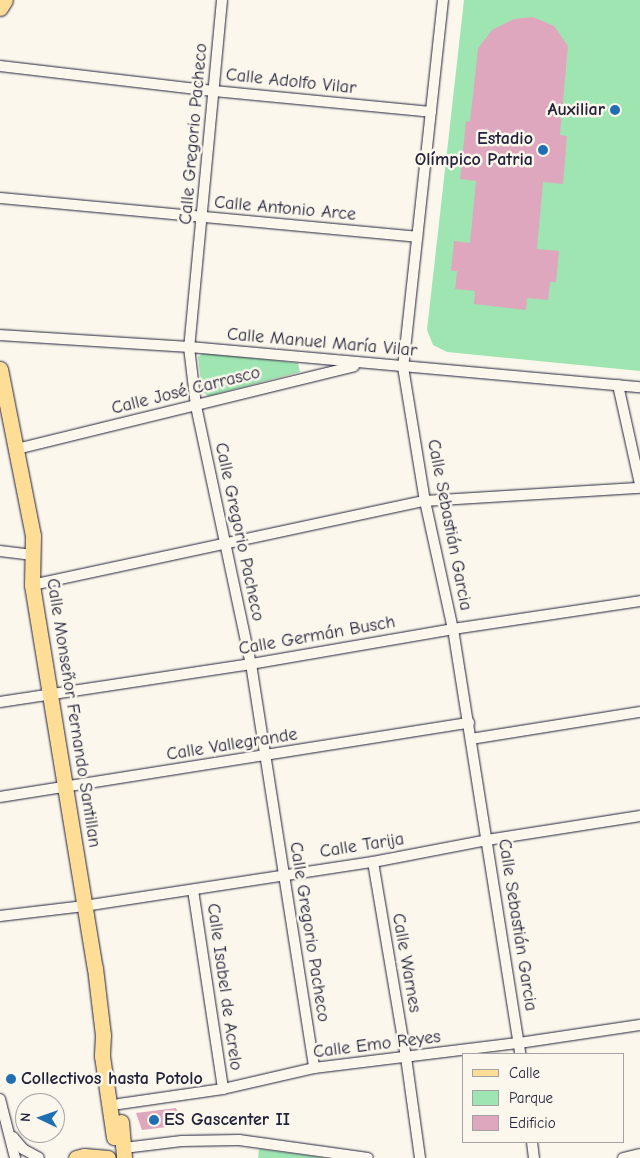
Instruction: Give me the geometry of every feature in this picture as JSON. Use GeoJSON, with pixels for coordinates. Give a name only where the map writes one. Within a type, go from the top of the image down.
{"type":"FeatureCollection","features":[{"type":"Feature","properties":{"kind":"main road"},"geometry":{"type":"LineString","coordinates":[[0,8],[4,0]]}},
{"type":"Feature","properties":{"kind":"main road","name":"Calle Monseñor Fernando Santillan"},"geometry":{"type":"LineString","coordinates":[[0,368],[33,536],[32,585],[84,906],[103,1035],[102,1056],[121,1148]]}},
{"type":"Feature","properties":{"kind":"main road","name":"Calle Monseñor Fernando Santillan"},"geometry":{"type":"LineString","coordinates":[[103,1035],[110,1052],[119,1104],[121,1148]]}},
{"type":"Feature","properties":{"kind":"main road"},"geometry":{"type":"LineString","coordinates":[[76,1158],[103,1158]]}},
{"type":"Feature","properties":{"kind":"street","name":"Calle Gregorio Pacheco"},"geometry":{"type":"LineString","coordinates":[[222,0],[189,347],[196,406],[251,664],[314,1068]]}},
{"type":"Feature","properties":{"kind":"street","name":"Calle Sebastián Garcia"},"geometry":{"type":"LineString","coordinates":[[443,0],[403,367],[425,501],[453,629],[520,1053]]}},
{"type":"Feature","properties":{"kind":"street","name":"Calle Adolfo Vilar"},"geometry":{"type":"LineString","coordinates":[[0,66],[214,91],[430,112]]}},
{"type":"Feature","properties":{"kind":"street","name":"Calle Antonio Arce"},"geometry":{"type":"LineString","coordinates":[[0,198],[417,237]]}},
{"type":"Feature","properties":{"kind":"street","name":"Calle Manuel María Vilar"},"geometry":{"type":"LineString","coordinates":[[0,335],[189,347],[362,364],[640,387]]}},
{"type":"Feature","properties":{"kind":"street","name":"Calle José Carrasco"},"geometry":{"type":"LineString","coordinates":[[17,449],[362,364]]}},
{"type":"Feature","properties":{"kind":"street"},"geometry":{"type":"LineString","coordinates":[[32,585],[425,501],[640,486],[618,385]]}},
{"type":"Feature","properties":{"kind":"street"},"geometry":{"type":"LineString","coordinates":[[0,551],[33,555]]}},
{"type":"Feature","properties":{"kind":"street","name":"Calle Germán Busch"},"geometry":{"type":"LineString","coordinates":[[2,701],[251,664],[453,629],[640,601]]}},
{"type":"Feature","properties":{"kind":"street"},"geometry":{"type":"LineString","coordinates":[[471,739],[640,712]]}},
{"type":"Feature","properties":{"kind":"street","name":"Calle Vallegrande"},"geometry":{"type":"LineString","coordinates":[[0,797],[469,723]]}},
{"type":"Feature","properties":{"kind":"street","name":"Calle Tarija"},"geometry":{"type":"LineString","coordinates":[[0,916],[84,906],[373,862],[487,840],[640,816]]}},
{"type":"Feature","properties":{"kind":"street","name":"Calle Warnes"},"geometry":{"type":"LineString","coordinates":[[373,862],[406,1057],[420,1158]]}},
{"type":"Feature","properties":{"kind":"street","name":"Calle Isabel de Acrelo"},"geometry":{"type":"LineString","coordinates":[[193,890],[223,1089]]}},
{"type":"Feature","properties":{"kind":"street","name":"Calle Emo Reyes"},"geometry":{"type":"LineString","coordinates":[[119,1104],[223,1089],[314,1068],[519,1043],[640,1025]]}},
{"type":"Feature","properties":{"kind":"street"},"geometry":{"type":"LineString","coordinates":[[0,1099],[16,1158]]}},
{"type":"Feature","properties":{"kind":"street"},"geometry":{"type":"LineString","coordinates":[[11,1134],[23,1149],[39,1158]]}},
{"type":"Feature","properties":{"kind":"street"},"geometry":{"type":"LineString","coordinates":[[121,1148],[182,1141],[239,1140],[368,1158]]}},
{"type":"Feature","properties":{"kind":"street"},"geometry":{"type":"LineString","coordinates":[[532,1143],[534,1158]]}},
{"type":"Feature","properties":{"kind":"street"},"geometry":{"type":"LineString","coordinates":[[623,1158],[640,1154]]}},
{"type":"Feature","properties":{"kind":"green space","name":"Estadio Olímpico Patria"},"geometry":{"type":"Polygon","coordinates":[[[464,0],[640,0],[640,371],[447,352],[433,345],[427,330],[464,0]]]}},
{"type":"Feature","properties":{"kind":"green space"},"geometry":{"type":"Polygon","coordinates":[[[203,353],[298,363],[300,372],[208,396],[202,391],[198,357],[203,353]]]}},
{"type":"Feature","properties":{"kind":"green space"},"geometry":{"type":"Polygon","coordinates":[[[259,1149],[326,1158],[258,1158],[259,1149]]]}},
{"type":"Feature","properties":{"kind":"building"},"geometry":{"type":"Polygon","coordinates":[[[533,17],[554,26],[568,46],[560,135],[567,136],[563,184],[543,182],[537,249],[559,251],[556,282],[550,282],[548,300],[527,298],[526,310],[474,304],[475,291],[455,289],[457,271],[451,271],[454,241],[470,243],[476,181],[460,179],[466,121],[470,122],[478,48],[492,30],[514,19],[533,17]]]}},
{"type":"Feature","properties":{"kind":"building"},"geometry":{"type":"Polygon","coordinates":[[[176,1108],[183,1125],[142,1130],[136,1113],[176,1108]]]}},
{"type":"Feature","properties":{"kind":"place","name":"Auxiliar"},"geometry":{"type":"Point","coordinates":[615,110]}},
{"type":"Feature","properties":{"kind":"place","name":"Estadio Olímpico Patria"},"geometry":{"type":"Point","coordinates":[543,150]}},
{"type":"Feature","properties":{"kind":"place","name":"Collectivos hasta Potolo"},"geometry":{"type":"Point","coordinates":[11,1079]}},
{"type":"Feature","properties":{"kind":"place","name":"ES Gascenter II"},"geometry":{"type":"Point","coordinates":[154,1120]}}]}
